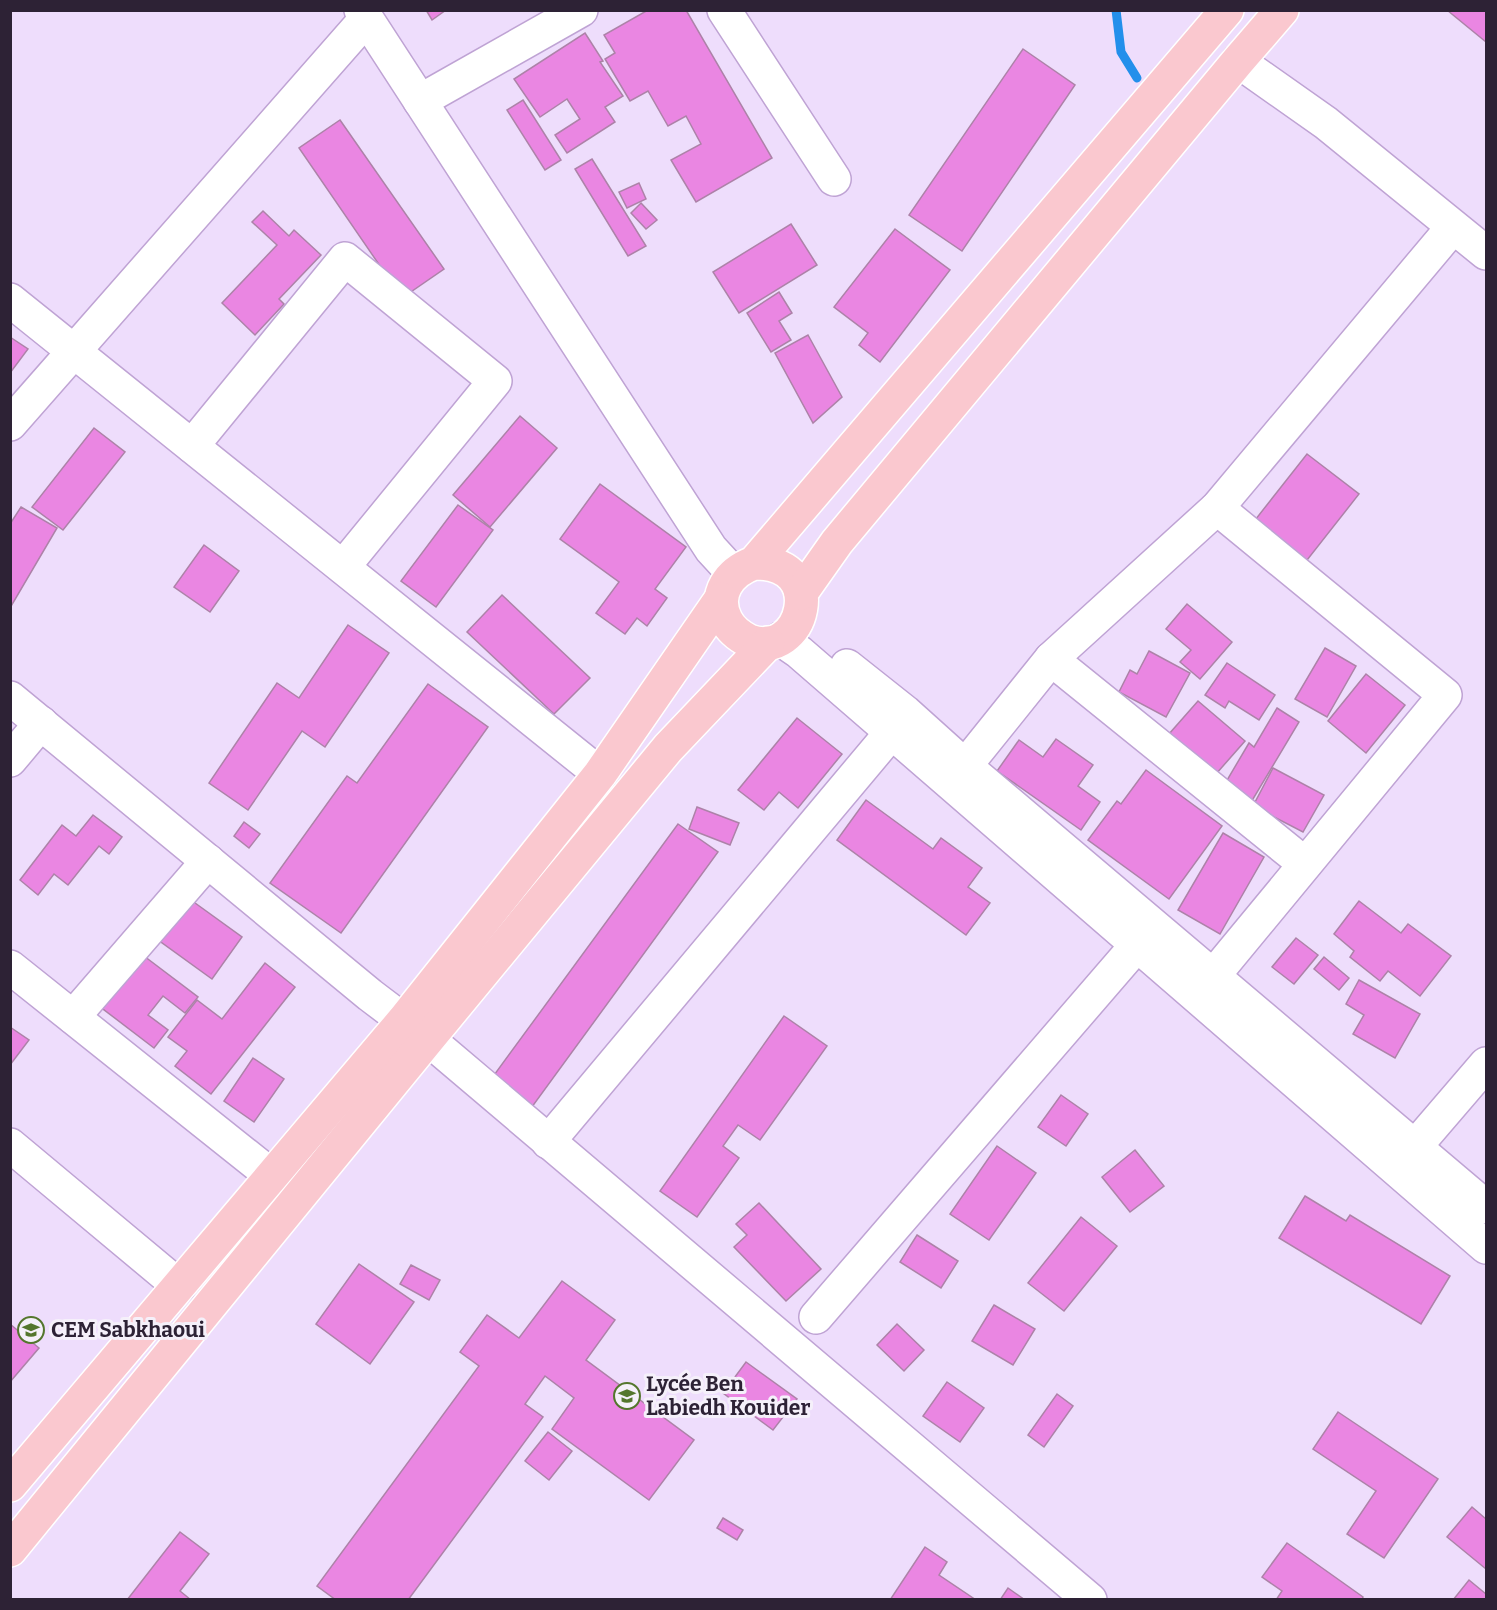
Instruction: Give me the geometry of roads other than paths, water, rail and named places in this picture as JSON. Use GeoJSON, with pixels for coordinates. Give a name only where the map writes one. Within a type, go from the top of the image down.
{"type":"FeatureCollection","features":[{"type":"Feature","properties":{"kind":"main road"},"geometry":{"type":"LineString","coordinates":[[10,1550],[416,1029],[600,774],[736,578],[1227,10]]}},
{"type":"Feature","properties":{"kind":"main road"},"geometry":{"type":"LineString","coordinates":[[10,1485],[272,1176],[416,1029],[669,748],[787,624],[837,542],[1282,10]]}},
{"type":"Feature","properties":{"kind":"main road"},"geometry":{"type":"LineString","coordinates":[[766,563],[789,572],[796,582],[787,624],[753,642],[740,637],[729,627],[723,613],[736,578],[766,563]]}},
{"type":"Feature","properties":{"kind":"street"},"geometry":{"type":"LineString","coordinates":[[420,101],[581,10]]}},
{"type":"Feature","properties":{"kind":"street"},"geometry":{"type":"LineString","coordinates":[[724,10],[834,179]]}},
{"type":"Feature","properties":{"kind":"street"},"geometry":{"type":"LineString","coordinates":[[10,424],[363,15],[711,549],[736,578]]}},
{"type":"Feature","properties":{"kind":"street"},"geometry":{"type":"LineString","coordinates":[[1238,61],[1326,123],[1486,253]]}},
{"type":"Feature","properties":{"kind":"street"},"geometry":{"type":"LineString","coordinates":[[965,765],[1051,659],[1217,508],[1453,227]]}},
{"type":"Feature","properties":{"kind":"street"},"geometry":{"type":"LineString","coordinates":[[192,446],[345,259],[495,381],[343,567]]}},
{"type":"Feature","properties":{"kind":"street"},"geometry":{"type":"LineString","coordinates":[[10,300],[600,774]]}},
{"type":"Feature","properties":{"kind":"street"},"geometry":{"type":"LineString","coordinates":[[1204,986],[1445,694],[1217,508]]}},
{"type":"Feature","properties":{"kind":"street"},"geometry":{"type":"LineString","coordinates":[[787,624],[799,652],[898,722],[965,765],[1204,986],[1406,1158],[1486,1247]]}},
{"type":"Feature","properties":{"kind":"street"},"geometry":{"type":"LineString","coordinates":[[1051,659],[1305,864]]}},
{"type":"Feature","properties":{"kind":"street"},"geometry":{"type":"LineString","coordinates":[[10,698],[370,995],[416,1029],[1090,1599]]}},
{"type":"Feature","properties":{"kind":"street"},"geometry":{"type":"LineString","coordinates":[[898,722],[1137,945],[1204,986]]}},
{"type":"Feature","properties":{"kind":"street"},"geometry":{"type":"LineString","coordinates":[[549,1142],[898,722]]}},
{"type":"Feature","properties":{"kind":"street"},"geometry":{"type":"LineString","coordinates":[[10,760],[41,723]]}},
{"type":"Feature","properties":{"kind":"street"},"geometry":{"type":"LineString","coordinates":[[73,1017],[208,861]]}},
{"type":"Feature","properties":{"kind":"street"},"geometry":{"type":"LineString","coordinates":[[816,1317],[1137,945]]}},
{"type":"Feature","properties":{"kind":"street"},"geometry":{"type":"LineString","coordinates":[[10,967],[272,1176]]}},
{"type":"Feature","properties":{"kind":"street"},"geometry":{"type":"LineString","coordinates":[[1406,1158],[1486,1064]]}},
{"type":"Feature","properties":{"kind":"street"},"geometry":{"type":"LineString","coordinates":[[10,1145],[179,1286]]}},
{"type":"Feature","properties":{"kind":"street"},"geometry":{"type":"LineString","coordinates":[[1406,1158],[1486,1207]]}},
{"type":"Feature","properties":{"kind":"waterway"},"geometry":{"type":"LineString","coordinates":[[1116,10],[1121,52],[1137,78]]}},
{"type":"Feature","properties":{"kind":"place","name":"CEM Sabkhaoui"},"geometry":{"type":"Point","coordinates":[31,1330]}},
{"type":"Feature","properties":{"kind":"place","name":"Lycée Ben Labiedh Kouider"},"geometry":{"type":"Point","coordinates":[627,1396]}}]}
